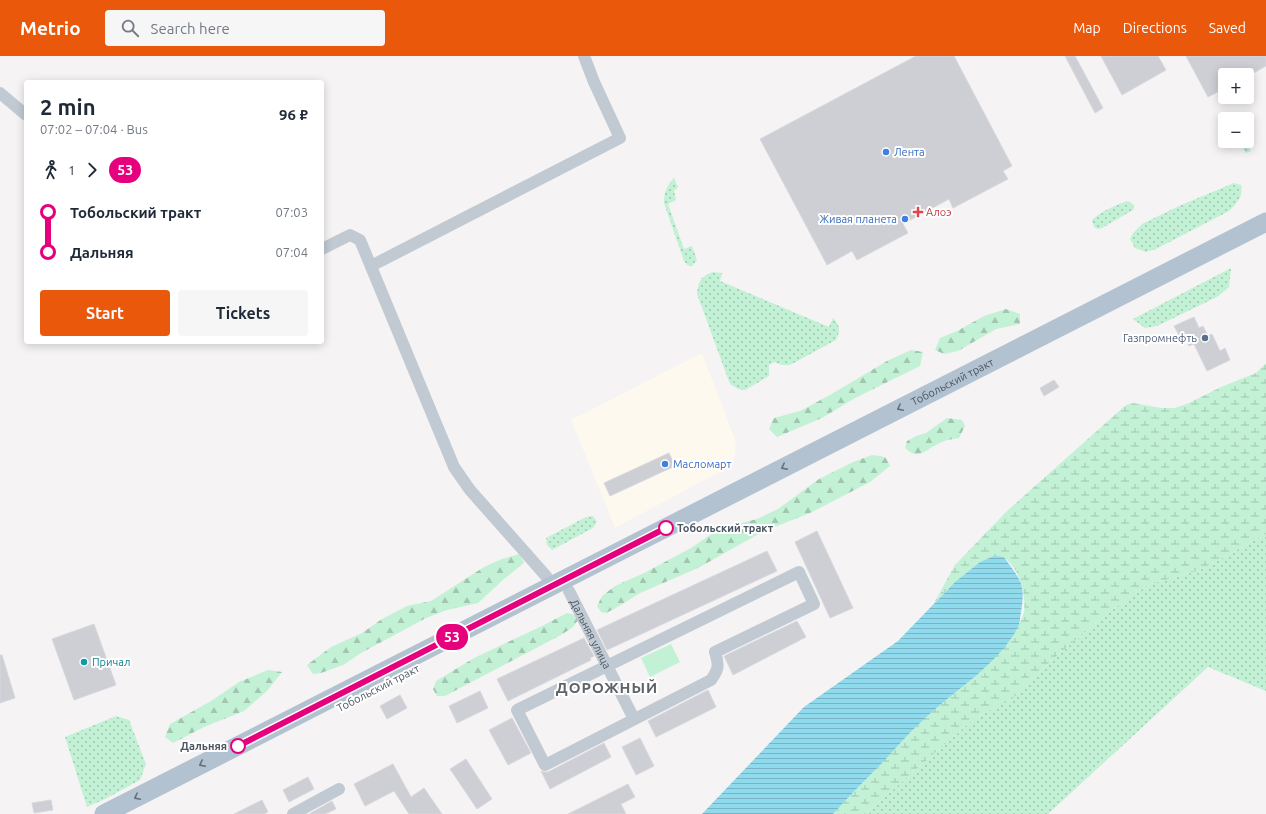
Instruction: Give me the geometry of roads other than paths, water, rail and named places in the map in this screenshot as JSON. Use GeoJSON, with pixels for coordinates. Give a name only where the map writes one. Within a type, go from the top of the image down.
{"type":"FeatureCollection","features":[{"type":"Feature","properties":{"kind":"main road","name":"Тобольский тракт"},"geometry":{"type":"LineString","coordinates":[[560,589],[1266,222]]}},
{"type":"Feature","properties":{"kind":"main road","name":"Тобольский тракт"},"geometry":{"type":"LineString","coordinates":[[104,814],[302,720],[560,589],[1266,236]]}},
{"type":"Feature","properties":{"kind":"main road","name":"Тобольский тракт"},"geometry":{"type":"LineString","coordinates":[[131,814],[302,720]]}},
{"type":"Feature","properties":{"kind":"street"},"geometry":{"type":"LineString","coordinates":[[371,266],[620,138],[594,82],[584,56]]}},
{"type":"Feature","properties":{"kind":"street"},"geometry":{"type":"LineString","coordinates":[[0,93],[24,113]]}},
{"type":"Feature","properties":{"kind":"street","name":"Дальняя улица"},"geometry":{"type":"LineString","coordinates":[[324,248],[350,236],[360,240],[454,467],[470,490],[546,576],[560,589],[606,666],[634,718]]}},
{"type":"Feature","properties":{"kind":"street"},"geometry":{"type":"LineString","coordinates":[[799,572],[814,604],[715,652],[718,660],[718,668],[711,680],[634,718],[545,765],[517,710],[799,572]]}},
{"type":"Feature","properties":{"kind":"street"},"geometry":{"type":"LineString","coordinates":[[293,814],[339,789]]}},
{"type":"Feature","properties":{"kind":"water"},"geometry":{"type":"Polygon","coordinates":[[[994,556],[1004,557],[1020,582],[1023,594],[1018,627],[999,654],[916,727],[833,814],[702,814],[804,707],[898,641],[955,582],[980,562],[994,556]]]}},
{"type":"Feature","properties":{"kind":"place","name":"Лента"},"geometry":{"type":"Point","coordinates":[886,152]}},
{"type":"Feature","properties":{"kind":"place","name":"Алоэ"},"geometry":{"type":"Point","coordinates":[918,212]}},
{"type":"Feature","properties":{"kind":"place","name":"Живая планета"},"geometry":{"type":"Point","coordinates":[905,219]}},
{"type":"Feature","properties":{"kind":"place","name":"Газпромнефть"},"geometry":{"type":"Point","coordinates":[1205,338]}},
{"type":"Feature","properties":{"kind":"place","name":"Масломарт"},"geometry":{"type":"Point","coordinates":[665,464]}},
{"type":"Feature","properties":{"kind":"place","name":"Тобольский тракт"},"geometry":{"type":"Point","coordinates":[666,528]}},
{"type":"Feature","properties":{"kind":"place","name":"Причал"},"geometry":{"type":"Point","coordinates":[84,662]}},
{"type":"Feature","properties":{"kind":"place","name":"Дальняя"},"geometry":{"type":"Point","coordinates":[238,746]}},
{"type":"Feature","properties":{"kind":"district","name":"ДОРОЖНЫЙ"},"geometry":{"type":"Point","coordinates":[607,688]}}]}
